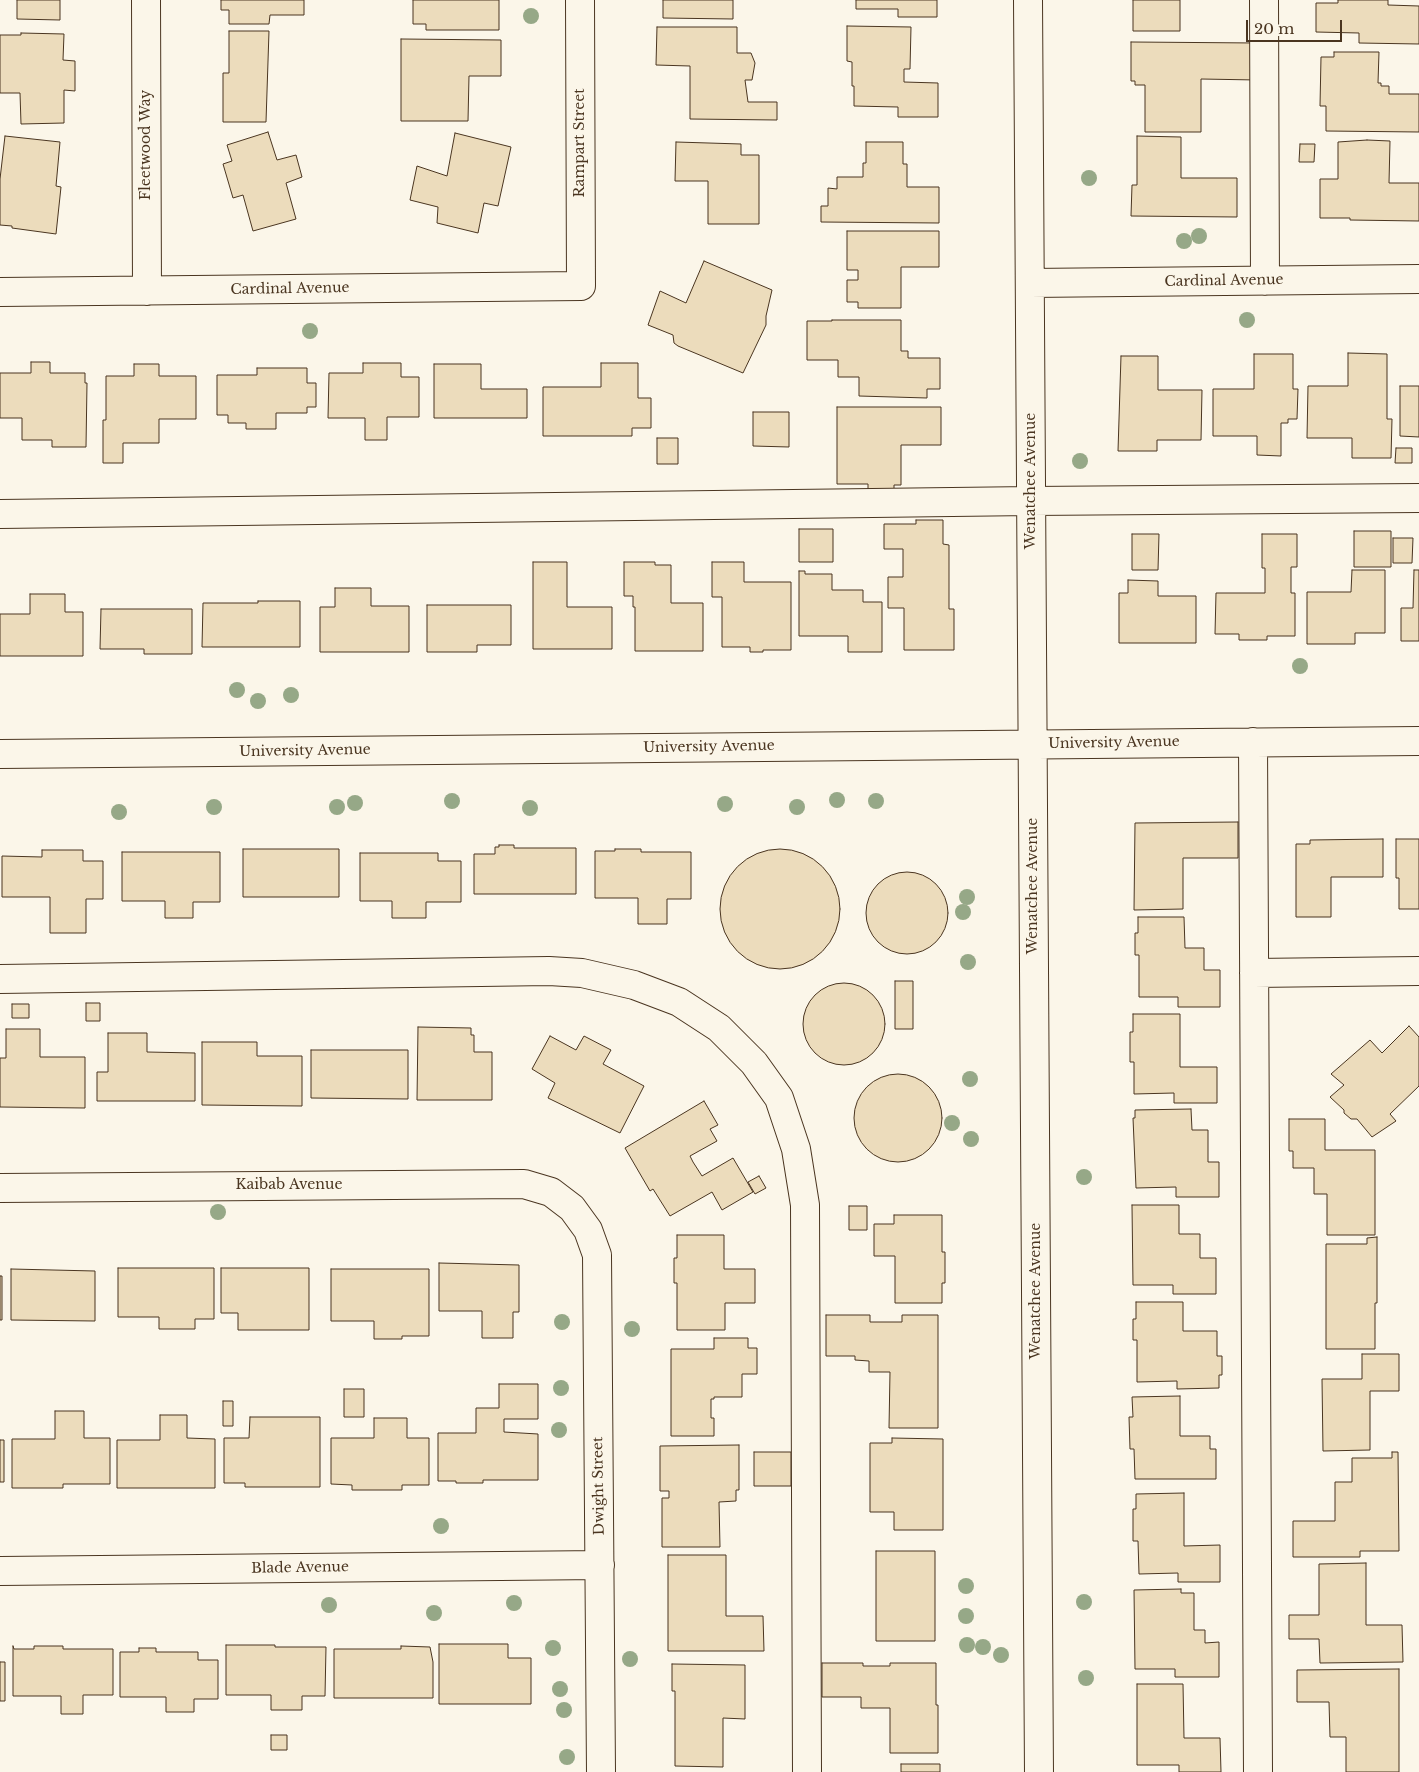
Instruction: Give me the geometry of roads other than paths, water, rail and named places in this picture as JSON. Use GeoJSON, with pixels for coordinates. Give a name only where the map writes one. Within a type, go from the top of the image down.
{"type":"FeatureCollection","features":[{"type":"Feature","properties":{"kind":"street","name":"Fleetwood Way"},"geometry":{"type":"LineString","coordinates":[[146,0],[147,291]]}},
{"type":"Feature","properties":{"kind":"street","name":"Rampart Street"},"geometry":{"type":"LineString","coordinates":[[580,0],[581,286]]}},
{"type":"Feature","properties":{"kind":"street","name":"Wenatchee Avenue"},"geometry":{"type":"LineString","coordinates":[[1028,0],[1039,1772]]}},
{"type":"Feature","properties":{"kind":"street"},"geometry":{"type":"LineString","coordinates":[[1264,0],[1265,280]]}},
{"type":"Feature","properties":{"kind":"street","name":"Cardinal Avenue"},"geometry":{"type":"LineString","coordinates":[[1030,283],[1419,279]]}},
{"type":"Feature","properties":{"kind":"street","name":"Cardinal Avenue"},"geometry":{"type":"LineString","coordinates":[[0,292],[581,286]]}},
{"type":"Feature","properties":{"kind":"street"},"geometry":{"type":"LineString","coordinates":[[0,514],[1419,498]]}},
{"type":"Feature","properties":{"kind":"street","name":"University Avenue"},"geometry":{"type":"LineString","coordinates":[[0,754],[1419,741]]}},
{"type":"Feature","properties":{"kind":"street"},"geometry":{"type":"LineString","coordinates":[[1253,742],[1258,1772]]}},
{"type":"Feature","properties":{"kind":"street"},"geometry":{"type":"LineString","coordinates":[[1254,973],[1419,971]]}},
{"type":"Feature","properties":{"kind":"street"},"geometry":{"type":"LineString","coordinates":[[0,978],[582,972],[634,985],[679,1002],[718,1028],[754,1063],[779,1098],[796,1149],[805,1205],[808,1772]]}},
{"type":"Feature","properties":{"kind":"street","name":"Kaibab Avenue"},"geometry":{"type":"LineString","coordinates":[[0,1188],[524,1184],[550,1192],[572,1208]]}},
{"type":"Feature","properties":{"kind":"street","name":"Dwight Street"},"geometry":{"type":"LineString","coordinates":[[572,1208],[588,1230],[597,1255],[601,1772]]}},
{"type":"Feature","properties":{"kind":"street","name":"Blade Avenue"},"geometry":{"type":"LineString","coordinates":[[0,1571],[600,1565]]}}]}
